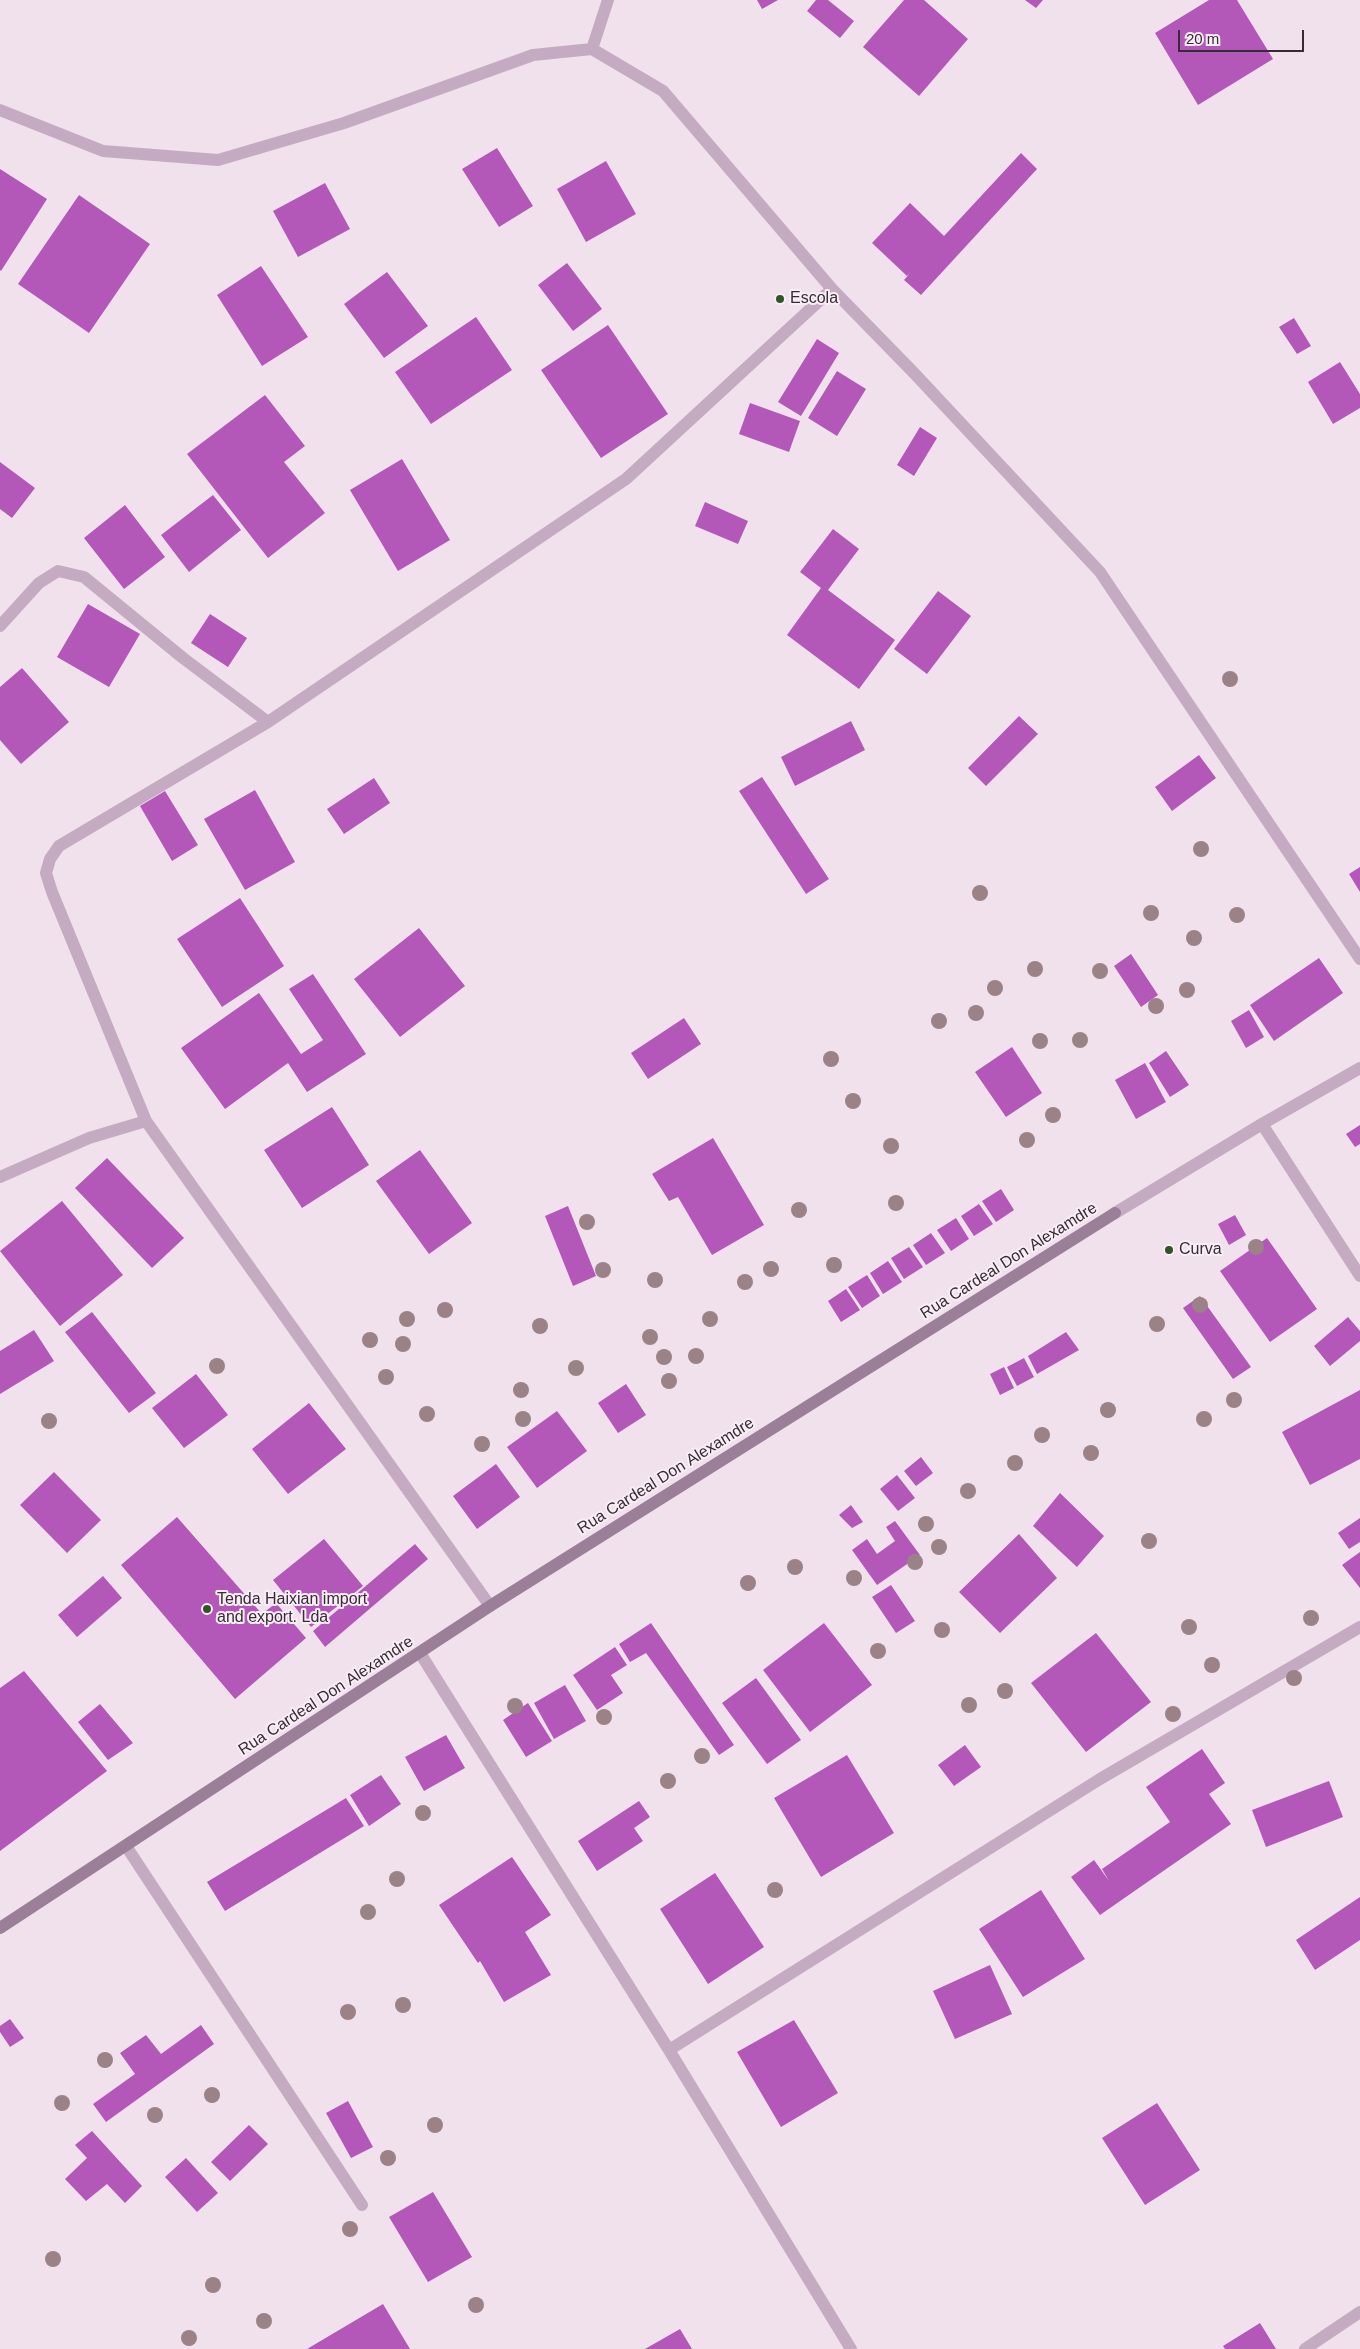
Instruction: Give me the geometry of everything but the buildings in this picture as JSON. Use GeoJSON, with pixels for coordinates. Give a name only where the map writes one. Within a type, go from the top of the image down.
{"type":"FeatureCollection","features":[{"type":"Feature","properties":{"kind":"main road","name":"Rua Cardeal Don Alexamdre"},"geometry":{"type":"LineString","coordinates":[[0,1928],[490,1606],[1115,1213]]}},
{"type":"Feature","properties":{"kind":"street"},"geometry":{"type":"LineString","coordinates":[[592,50],[608,0]]}},
{"type":"Feature","properties":{"kind":"street"},"geometry":{"type":"LineString","coordinates":[[0,110],[103,151],[218,160],[344,123],[533,55],[592,50],[663,91],[832,290],[914,373],[1100,572],[1360,959]]}},
{"type":"Feature","properties":{"kind":"street"},"geometry":{"type":"LineString","coordinates":[[490,1606],[146,1121],[52,892],[46,873],[50,859],[59,846],[268,722],[626,479],[832,290]]}},
{"type":"Feature","properties":{"kind":"street"},"geometry":{"type":"LineString","coordinates":[[0,626],[39,583],[58,571],[84,577],[183,658],[268,722]]}},
{"type":"Feature","properties":{"kind":"street","name":"Rua Cardeal Don Alexamdre"},"geometry":{"type":"LineString","coordinates":[[1115,1213],[1262,1124],[1360,1068]]}},
{"type":"Feature","properties":{"kind":"street"},"geometry":{"type":"LineString","coordinates":[[0,1176],[89,1138],[146,1121]]}},
{"type":"Feature","properties":{"kind":"street"},"geometry":{"type":"LineString","coordinates":[[1262,1124],[1360,1276]]}},
{"type":"Feature","properties":{"kind":"street"},"geometry":{"type":"LineString","coordinates":[[669,2050],[1100,1779],[1360,1627]]}},
{"type":"Feature","properties":{"kind":"street"},"geometry":{"type":"LineString","coordinates":[[420,1653],[669,2050],[851,2349]]}},
{"type":"Feature","properties":{"kind":"street"},"geometry":{"type":"LineString","coordinates":[[126,1846],[362,2205]]}},
{"type":"Feature","properties":{"kind":"street"},"geometry":{"type":"LineString","coordinates":[[1305,2349],[1360,2312]]}},
{"type":"Feature","properties":{"kind":"place","name":"Escola"},"geometry":{"type":"Point","coordinates":[780,299]}},
{"type":"Feature","properties":{"kind":"place","name":"Curva"},"geometry":{"type":"Point","coordinates":[1169,1250]}},
{"type":"Feature","properties":{"kind":"place","name":"Tenda Haixian import and export. Lda"},"geometry":{"type":"Point","coordinates":[207,1609]}}]}
